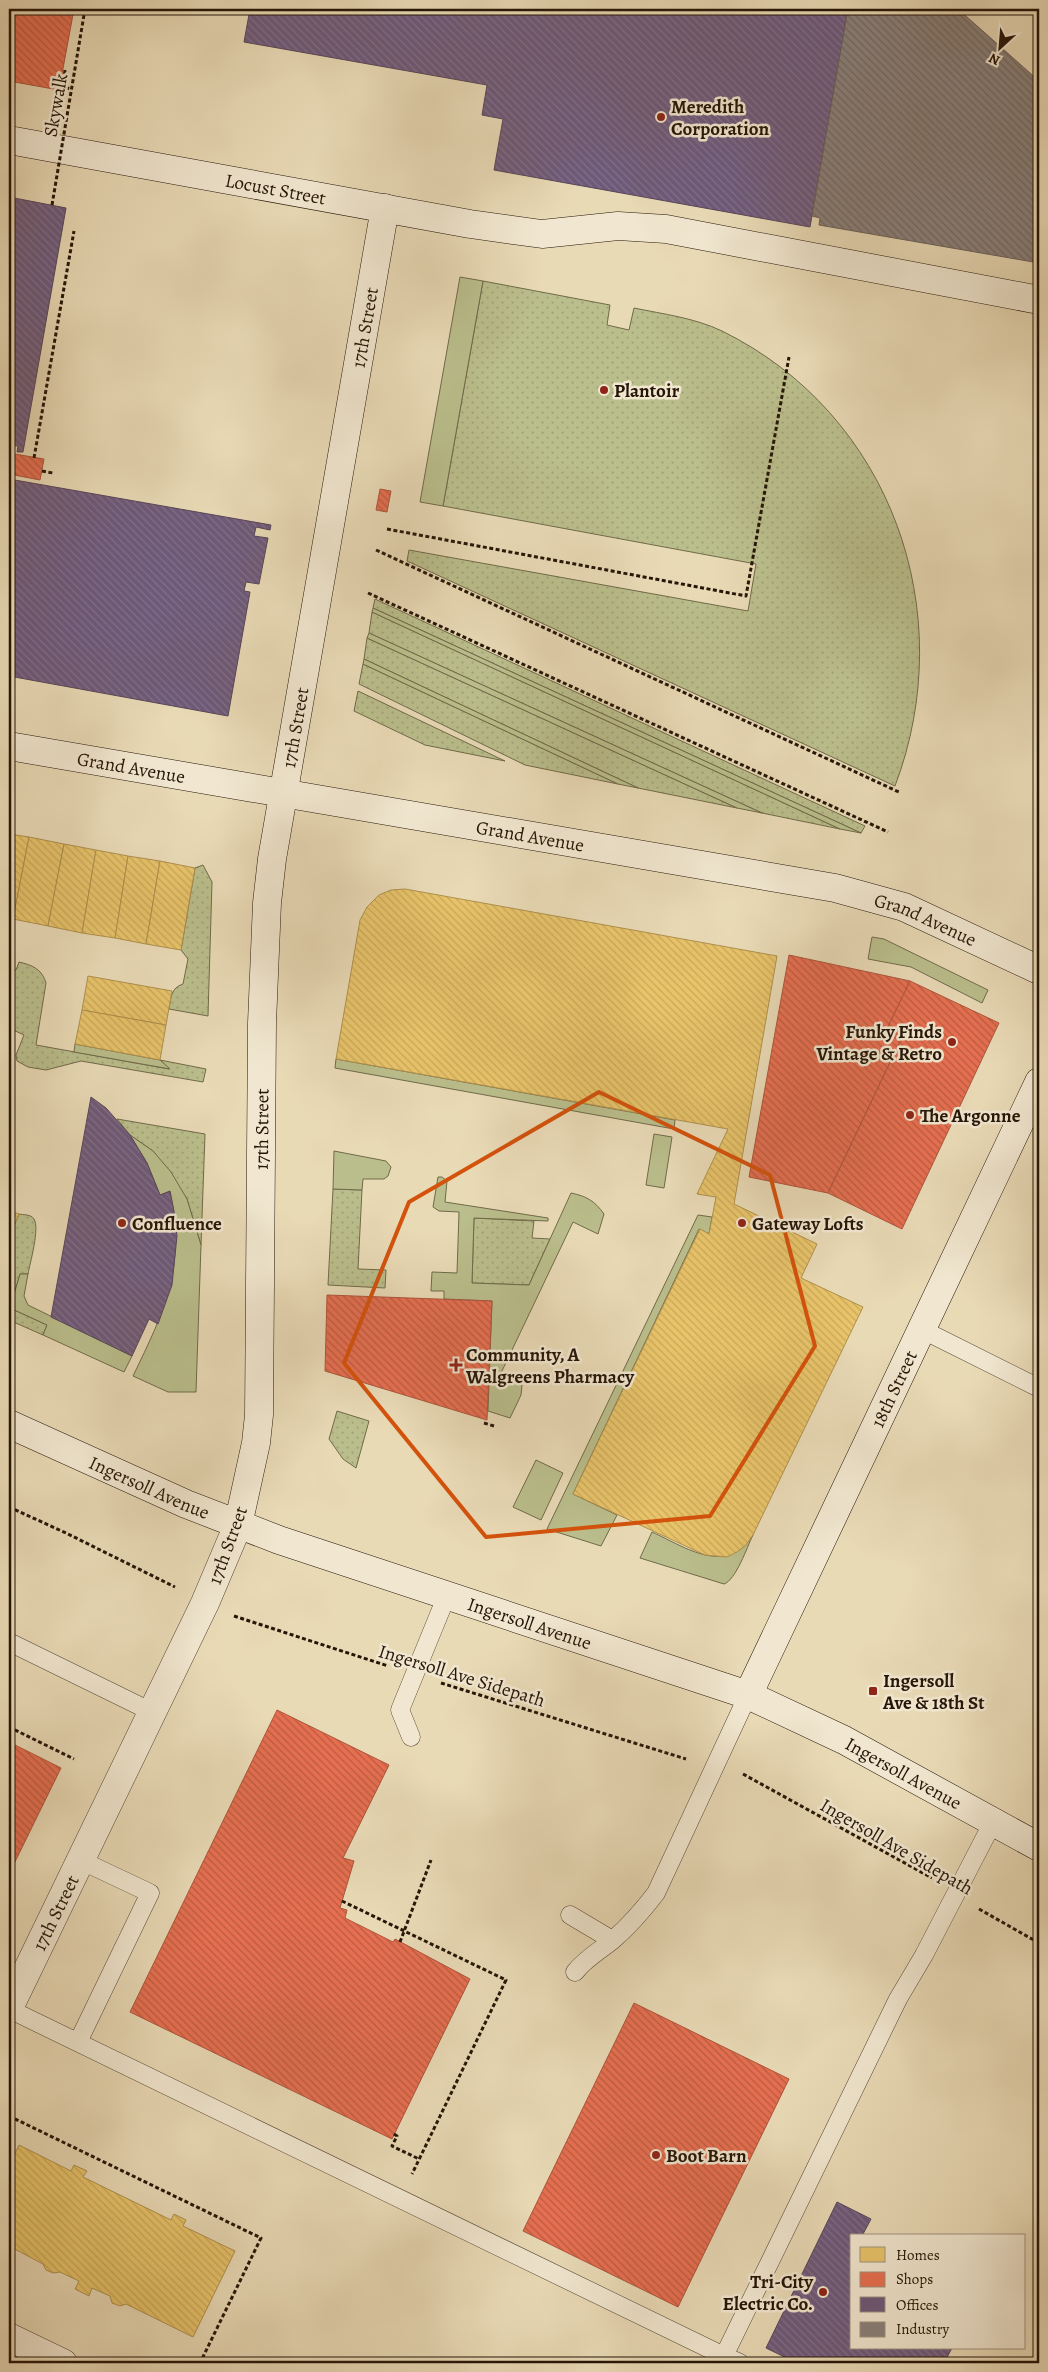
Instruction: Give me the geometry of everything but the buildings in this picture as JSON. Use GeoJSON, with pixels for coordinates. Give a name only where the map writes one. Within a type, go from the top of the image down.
{"type":"FeatureCollection","features":[{"type":"Feature","properties":{"kind":"main road","name":"Locust Street"},"geometry":{"type":"LineString","coordinates":[[9,140],[385,208],[542,234],[618,226],[666,229],[1039,300]]}},
{"type":"Feature","properties":{"kind":"main road","name":"17th Street"},"geometry":{"type":"LineString","coordinates":[[9,2008],[208,1594],[238,1525],[256,1443],[259,1415],[264,988],[267,903],[282,793],[385,208]]}},
{"type":"Feature","properties":{"kind":"main road"},"geometry":{"type":"LineString","coordinates":[[1010,295],[1039,322]]}},
{"type":"Feature","properties":{"kind":"main road","name":"Grand Avenue"},"geometry":{"type":"LineString","coordinates":[[9,746],[835,888],[904,907],[1039,970]]}},
{"type":"Feature","properties":{"kind":"main road","name":"18th Street"},"geometry":{"type":"LineString","coordinates":[[748,1695],[923,1330],[1039,1082]]}},
{"type":"Feature","properties":{"kind":"main road","name":"Ingersoll Avenue"},"geometry":{"type":"LineString","coordinates":[[9,1424],[238,1525],[748,1695],[844,1740],[1039,1847]]}},
{"type":"Feature","properties":{"kind":"main road"},"geometry":{"type":"LineString","coordinates":[[9,2337],[63,2363]]}},
{"type":"Feature","properties":{"kind":"lane"},"geometry":{"type":"LineString","coordinates":[[923,1330],[1038,1387]]}},
{"type":"Feature","properties":{"kind":"lane"},"geometry":{"type":"LineString","coordinates":[[411,1738],[400,1710],[448,1595]]}},
{"type":"Feature","properties":{"kind":"lane"},"geometry":{"type":"LineString","coordinates":[[9,1642],[152,1712]]}},
{"type":"Feature","properties":{"kind":"lane"},"geometry":{"type":"LineString","coordinates":[[575,1972],[587,1958],[612,1940],[638,1917],[656,1893],[748,1695]]}},
{"type":"Feature","properties":{"kind":"lane"},"geometry":{"type":"LineString","coordinates":[[9,2008],[732,2360],[898,1999],[993,1822]]}},
{"type":"Feature","properties":{"kind":"lane"},"geometry":{"type":"LineString","coordinates":[[78,2042],[150,1893],[80,1860]]}},
{"type":"Feature","properties":{"kind":"lane"},"geometry":{"type":"LineString","coordinates":[[570,1915],[612,1940]]}},
{"type":"Feature","properties":{"kind":"path","name":"Skywalk"},"geometry":{"type":"LineString","coordinates":[[52,205],[85,9]]}},
{"type":"Feature","properties":{"kind":"path"},"geometry":{"type":"LineString","coordinates":[[66,70],[63,87],[71,89]]}},
{"type":"Feature","properties":{"kind":"path"},"geometry":{"type":"LineString","coordinates":[[34,458],[74,231]]}},
{"type":"Feature","properties":{"kind":"path"},"geometry":{"type":"LineString","coordinates":[[387,529],[746,596],[789,357]]}},
{"type":"Feature","properties":{"kind":"path"},"geometry":{"type":"LineString","coordinates":[[42,471],[53,473]]}},
{"type":"Feature","properties":{"kind":"path"},"geometry":{"type":"LineString","coordinates":[[376,550],[901,793]]}},
{"type":"Feature","properties":{"kind":"path"},"geometry":{"type":"LineString","coordinates":[[368,593],[888,832]]}},
{"type":"Feature","properties":{"kind":"path"},"geometry":{"type":"LineString","coordinates":[[484,1423],[494,1426]]}},
{"type":"Feature","properties":{"kind":"path"},"geometry":{"type":"LineString","coordinates":[[9,1507],[176,1588]]}},
{"type":"Feature","properties":{"kind":"path","name":"Ingersoll Ave Sidepath"},"geometry":{"type":"LineString","coordinates":[[233,1616],[694,1761]]}},
{"type":"Feature","properties":{"kind":"path"},"geometry":{"type":"LineString","coordinates":[[9,1727],[74,1759]]}},
{"type":"Feature","properties":{"kind":"path","name":"Ingersoll Ave Sidepath"},"geometry":{"type":"LineString","coordinates":[[740,1773],[930,1877],[986,1914],[1039,1943]]}},
{"type":"Feature","properties":{"kind":"path"},"geometry":{"type":"LineString","coordinates":[[400,1942],[431,1860]]}},
{"type":"Feature","properties":{"kind":"path"},"geometry":{"type":"LineString","coordinates":[[342,1901],[506,1980],[401,2199]]}},
{"type":"Feature","properties":{"kind":"path"},"geometry":{"type":"LineString","coordinates":[[9,2116],[261,2238],[200,2363]]}},
{"type":"Feature","properties":{"kind":"path"},"geometry":{"type":"LineString","coordinates":[[394,2134],[397,2136],[392,2146],[419,2160]]}},
{"type":"Feature","properties":{"kind":"highlighted area"},"geometry":{"type":"Polygon","coordinates":[[[599,1092],[770,1175],[815,1346],[710,1516],[486,1537],[344,1363],[409,1202],[599,1092]]]}},
{"type":"Feature","properties":{"kind":"green space"},"geometry":{"type":"Polygon","coordinates":[[[460,277],[483,281],[443,506],[420,502],[460,277]]]}},
{"type":"Feature","properties":{"kind":"green space"},"geometry":{"type":"Polygon","coordinates":[[[483,281],[610,305],[607,325],[629,330],[634,308],[679,317],[712,327],[722,331],[781,367],[830,413],[868,466],[897,524],[914,587],[920,653],[913,720],[895,786],[407,561],[409,550],[748,611],[756,564],[443,506],[483,281]]]}},
{"type":"Feature","properties":{"kind":"green space"},"geometry":{"type":"Polygon","coordinates":[[[375,599],[865,826],[861,833],[373,608],[375,599]]]}},
{"type":"Feature","properties":{"kind":"green space"},"geometry":{"type":"Polygon","coordinates":[[[373,608],[861,833],[840,829],[372,612],[373,608]]]}},
{"type":"Feature","properties":{"kind":"green space"},"geometry":{"type":"Polygon","coordinates":[[[372,612],[840,829],[762,813],[369,633],[372,612]]]}},
{"type":"Feature","properties":{"kind":"green space"},"geometry":{"type":"Polygon","coordinates":[[[369,633],[762,813],[737,808],[367,638],[369,633]]]}},
{"type":"Feature","properties":{"kind":"green space"},"geometry":{"type":"Polygon","coordinates":[[[367,638],[737,808],[638,788],[364,659],[367,638]]]}},
{"type":"Feature","properties":{"kind":"green space"},"geometry":{"type":"Polygon","coordinates":[[[364,659],[638,788],[618,784],[363,664],[364,659]]]}},
{"type":"Feature","properties":{"kind":"green space"},"geometry":{"type":"Polygon","coordinates":[[[363,664],[618,784],[525,765],[359,684],[363,664]]]}},
{"type":"Feature","properties":{"kind":"green space"},"geometry":{"type":"Polygon","coordinates":[[[358,691],[505,761],[425,745],[354,711],[358,691]]]}},
{"type":"Feature","properties":{"kind":"green space"},"geometry":{"type":"Polygon","coordinates":[[[203,865],[212,882],[208,1016],[169,1009],[174,991],[183,984],[188,959],[181,950],[195,868],[203,865]]]}},
{"type":"Feature","properties":{"kind":"green space"},"geometry":{"type":"Polygon","coordinates":[[[872,937],[884,939],[988,990],[982,1003],[911,967],[868,959],[872,937]]]}},
{"type":"Feature","properties":{"kind":"green space"},"geometry":{"type":"Polygon","coordinates":[[[19,962],[36,968],[42,974],[46,983],[36,1045],[169,1069],[160,1060],[206,1069],[203,1082],[81,1061],[46,1070],[28,1067],[17,1061],[16,1055],[24,1035],[9,1028],[9,1020],[13,1018],[9,1013],[9,969],[16,970],[19,962]]]}},
{"type":"Feature","properties":{"kind":"green space"},"geometry":{"type":"Polygon","coordinates":[[[75,1044],[160,1060],[170,1069],[74,1052],[75,1044]]]}},
{"type":"Feature","properties":{"kind":"green space"},"geometry":{"type":"Polygon","coordinates":[[[336,1059],[675,1120],[674,1129],[335,1068],[336,1059]]]}},
{"type":"Feature","properties":{"kind":"green space"},"geometry":{"type":"Polygon","coordinates":[[[117,1119],[205,1134],[201,1245],[187,1199],[153,1151],[130,1135],[117,1119]]]}},
{"type":"Feature","properties":{"kind":"green space"},"geometry":{"type":"Polygon","coordinates":[[[654,1134],[672,1137],[664,1188],[646,1185],[654,1134]]]}},
{"type":"Feature","properties":{"kind":"green space"},"geometry":{"type":"Polygon","coordinates":[[[130,1135],[153,1151],[171,1172],[187,1199],[201,1245],[196,1392],[168,1392],[133,1376],[155,1330],[170,1287],[174,1266],[175,1243],[170,1192],[160,1195],[147,1163],[130,1135]]]}},
{"type":"Feature","properties":{"kind":"green space"},"geometry":{"type":"Polygon","coordinates":[[[334,1151],[386,1161],[391,1167],[388,1176],[384,1179],[363,1179],[362,1190],[333,1189],[334,1151]]]}},
{"type":"Feature","properties":{"kind":"green space"},"geometry":{"type":"Polygon","coordinates":[[[438,1177],[442,1177],[447,1181],[445,1202],[548,1218],[548,1221],[474,1218],[472,1283],[529,1285],[571,1193],[590,1200],[604,1214],[598,1234],[573,1222],[501,1373],[522,1385],[521,1395],[510,1418],[488,1411],[492,1301],[444,1299],[444,1291],[431,1291],[432,1272],[457,1273],[459,1212],[439,1211],[433,1207],[438,1177]]]}},
{"type":"Feature","properties":{"kind":"green space"},"geometry":{"type":"Polygon","coordinates":[[[333,1189],[362,1190],[358,1269],[386,1270],[385,1288],[328,1285],[333,1189]]]}},
{"type":"Feature","properties":{"kind":"green space"},"geometry":{"type":"Polygon","coordinates":[[[19,1214],[33,1217],[36,1223],[36,1230],[28,1274],[20,1274],[10,1308],[47,1325],[43,1335],[9,1320],[9,1237],[19,1214]]]}},
{"type":"Feature","properties":{"kind":"green space"},"geometry":{"type":"Polygon","coordinates":[[[698,1215],[712,1217],[709,1234],[699,1229],[573,1494],[617,1515],[601,1546],[547,1529],[698,1215]]]}},
{"type":"Feature","properties":{"kind":"green space"},"geometry":{"type":"Polygon","coordinates":[[[474,1218],[534,1221],[532,1238],[550,1239],[529,1285],[472,1283],[474,1218]]]}},
{"type":"Feature","properties":{"kind":"green space"},"geometry":{"type":"Polygon","coordinates":[[[20,1274],[28,1274],[24,1296],[28,1305],[132,1356],[124,1372],[43,1335],[47,1325],[10,1308],[20,1274]]]}},
{"type":"Feature","properties":{"kind":"green space"},"geometry":{"type":"Polygon","coordinates":[[[337,1411],[369,1421],[356,1468],[343,1459],[329,1439],[337,1411]]]}},
{"type":"Feature","properties":{"kind":"green space"},"geometry":{"type":"Polygon","coordinates":[[[536,1460],[563,1473],[541,1520],[513,1507],[536,1460]]]}},
{"type":"Feature","properties":{"kind":"green space"},"geometry":{"type":"Polygon","coordinates":[[[652,1532],[692,1551],[718,1556],[730,1554],[742,1547],[753,1535],[737,1570],[724,1584],[640,1558],[652,1532]]]}},
{"type":"Feature","properties":{"kind":"place","name":"Meredith Corporation"},"geometry":{"type":"Point","coordinates":[661,117]}},
{"type":"Feature","properties":{"kind":"place","name":"Plantoir"},"geometry":{"type":"Point","coordinates":[604,390]}},
{"type":"Feature","properties":{"kind":"place","name":"Funky Finds Vintage & Retro"},"geometry":{"type":"Point","coordinates":[952,1042]}},
{"type":"Feature","properties":{"kind":"place","name":"The Argonne"},"geometry":{"type":"Point","coordinates":[910,1115]}},
{"type":"Feature","properties":{"kind":"place","name":"Confluence"},"geometry":{"type":"Point","coordinates":[122,1223]}},
{"type":"Feature","properties":{"kind":"place","name":"Gateway Lofts"},"geometry":{"type":"Point","coordinates":[742,1223]}},
{"type":"Feature","properties":{"kind":"place","name":"Community, A Walgreens Pharmacy"},"geometry":{"type":"Point","coordinates":[456,1365]}},
{"type":"Feature","properties":{"kind":"place","name":"Ingersoll Ave & 18th St"},"geometry":{"type":"Point","coordinates":[873,1691]}},
{"type":"Feature","properties":{"kind":"place","name":"Boot Barn"},"geometry":{"type":"Point","coordinates":[656,2155]}},
{"type":"Feature","properties":{"kind":"place","name":"Tri-City Electric Co."},"geometry":{"type":"Point","coordinates":[823,2292]}}]}
